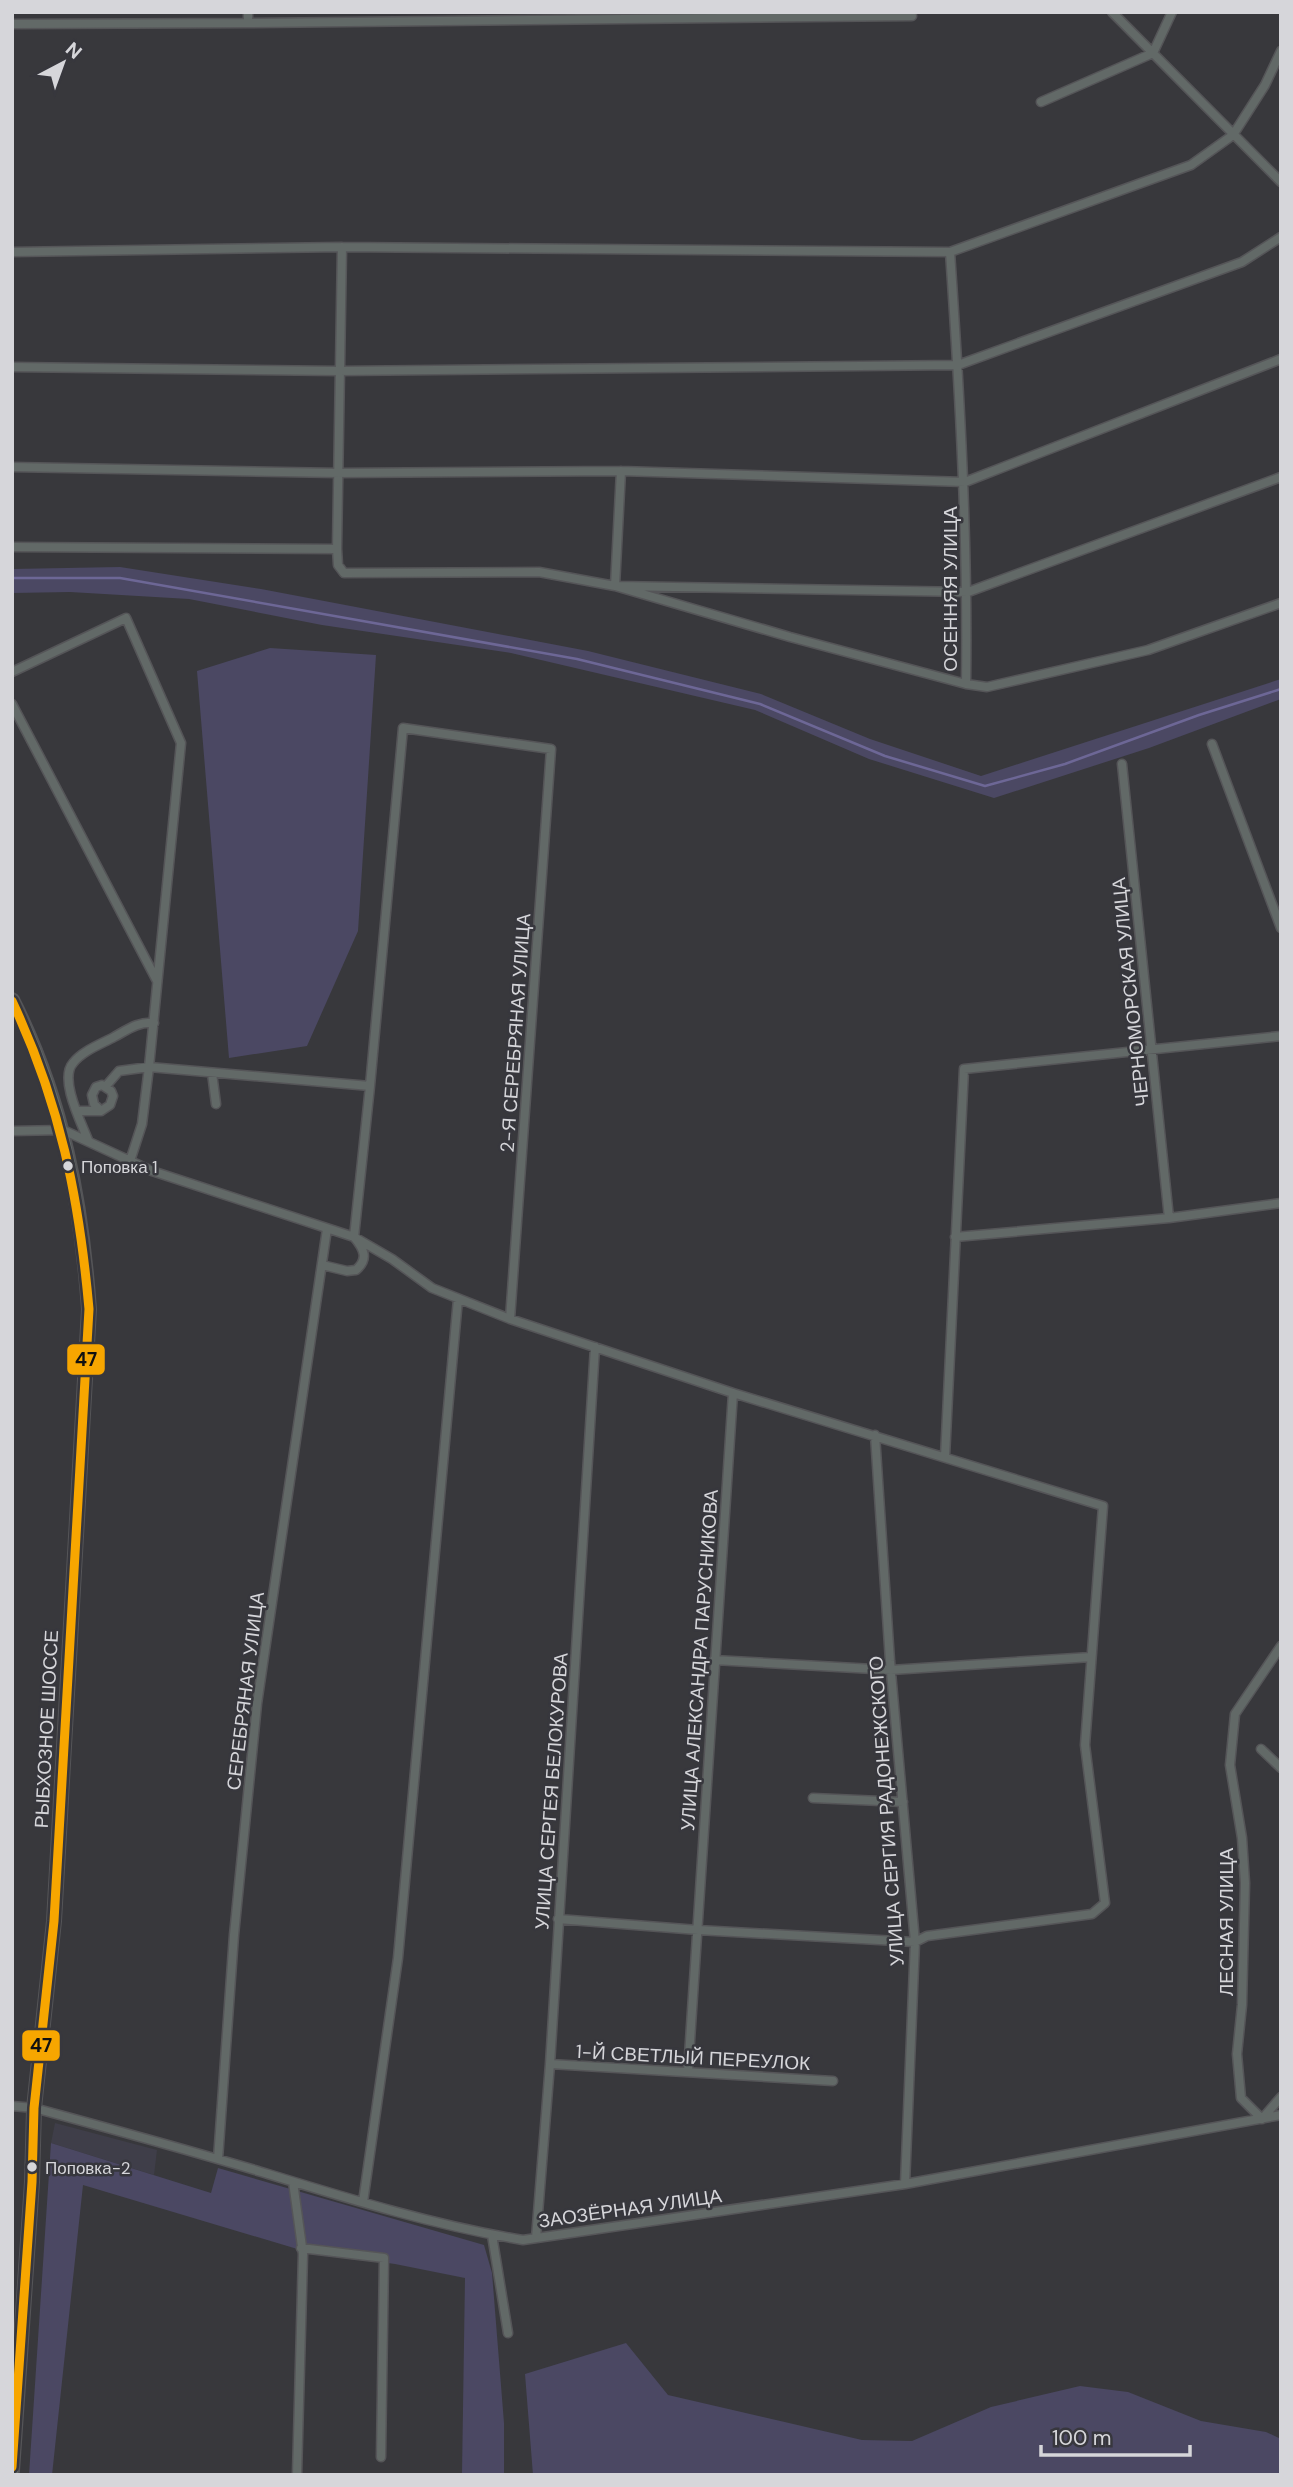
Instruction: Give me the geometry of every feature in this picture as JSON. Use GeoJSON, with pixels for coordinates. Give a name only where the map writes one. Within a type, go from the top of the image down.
{"type":"FeatureCollection","features":[{"type":"Feature","properties":{"kind":"street"},"geometry":{"type":"LineString","coordinates":[[248,12],[248,23]]}},
{"type":"Feature","properties":{"kind":"street"},"geometry":{"type":"LineString","coordinates":[[1112,12],[1281,182]]}},
{"type":"Feature","properties":{"kind":"street"},"geometry":{"type":"LineString","coordinates":[[1041,102],[1153,54],[1172,12]]}},
{"type":"Feature","properties":{"kind":"street"},"geometry":{"type":"LineString","coordinates":[[12,24],[248,23],[512,16],[911,14]]}},
{"type":"Feature","properties":{"kind":"street"},"geometry":{"type":"LineString","coordinates":[[12,252],[342,247],[950,252],[1191,165],[1233,135],[1265,85],[1281,51]]}},
{"type":"Feature","properties":{"kind":"street"},"geometry":{"type":"LineString","coordinates":[[12,367],[339,371],[958,365],[1242,262],[1281,237]]}},
{"type":"Feature","properties":{"kind":"street"},"geometry":{"type":"LineString","coordinates":[[342,247],[337,549],[338,565],[344,573],[539,572],[615,586],[966,684]]}},
{"type":"Feature","properties":{"kind":"street","name":"ОСЕННЯЯ УЛИЦА"},"geometry":{"type":"LineString","coordinates":[[950,252],[965,482],[968,592],[966,684],[988,687],[1010,683],[1148,650],[1281,603]]}},
{"type":"Feature","properties":{"kind":"street"},"geometry":{"type":"LineString","coordinates":[[12,467],[338,473],[621,471],[965,482],[1281,359]]}},
{"type":"Feature","properties":{"kind":"street"},"geometry":{"type":"LineString","coordinates":[[615,586],[621,471]]}},
{"type":"Feature","properties":{"kind":"street"},"geometry":{"type":"LineString","coordinates":[[615,586],[968,592],[1281,477]]}},
{"type":"Feature","properties":{"kind":"street"},"geometry":{"type":"LineString","coordinates":[[12,547],[337,549]]}},
{"type":"Feature","properties":{"kind":"street"},"geometry":{"type":"LineString","coordinates":[[12,672],[126,618],[181,743],[142,1125],[130,1161]]}},
{"type":"Feature","properties":{"kind":"street"},"geometry":{"type":"LineString","coordinates":[[12,704],[157,981]]}},
{"type":"Feature","properties":{"kind":"street","name":"2-Я СЕРЕБРЯНАЯ УЛИЦА"},"geometry":{"type":"LineString","coordinates":[[370,1086],[403,728],[551,749],[510,1319]]}},
{"type":"Feature","properties":{"kind":"street"},"geometry":{"type":"LineString","coordinates":[[1212,744],[1281,928]]}},
{"type":"Feature","properties":{"kind":"street","name":"ЧЕРНОМОРСКАЯ УЛИЦА"},"geometry":{"type":"LineString","coordinates":[[1122,764],[1169,1218]]}},
{"type":"Feature","properties":{"kind":"street","name":"РЫБХОЗНОЕ ШОССЕ"},"geometry":{"type":"LineString","coordinates":[[12,1000],[40,1061],[63,1130],[86,1261],[89,1309],[54,1921],[34,2108],[32,2182],[12,2471]]}},
{"type":"Feature","properties":{"kind":"street"},"geometry":{"type":"LineString","coordinates":[[88,1140],[68,1083],[68,1073],[73,1063],[89,1051],[140,1023],[154,1023]]}},
{"type":"Feature","properties":{"kind":"street"},"geometry":{"type":"LineString","coordinates":[[945,1457],[964,1069],[1281,1036]]}},
{"type":"Feature","properties":{"kind":"street"},"geometry":{"type":"LineString","coordinates":[[101,1111],[94,1104],[92,1095],[96,1087],[106,1086],[119,1071],[149,1067],[370,1086],[354,1237],[364,1251],[360,1266],[356,1270],[347,1271],[322,1265]]}},
{"type":"Feature","properties":{"kind":"street"},"geometry":{"type":"LineString","coordinates":[[212,1073],[216,1104]]}},
{"type":"Feature","properties":{"kind":"street"},"geometry":{"type":"LineString","coordinates":[[78,1111],[101,1111],[107,1108],[113,1101],[111,1091],[106,1086]]}},
{"type":"Feature","properties":{"kind":"street"},"geometry":{"type":"LineString","coordinates":[[12,1131],[63,1130],[152,1171],[354,1237],[392,1259],[432,1288],[510,1319],[733,1393],[1102,1506],[1085,1745],[1105,1903],[1092,1914],[927,1936],[915,1942],[558,1919]]}},
{"type":"Feature","properties":{"kind":"street"},"geometry":{"type":"LineString","coordinates":[[955,1237],[1169,1218],[1281,1203]]}},
{"type":"Feature","properties":{"kind":"street","name":"СЕРЕБРЯНАЯ УЛИЦА"},"geometry":{"type":"LineString","coordinates":[[218,2159],[234,1935],[257,1704],[327,1229]]}},
{"type":"Feature","properties":{"kind":"street"},"geometry":{"type":"LineString","coordinates":[[363,2202],[398,1958],[458,1298]]}},
{"type":"Feature","properties":{"kind":"street","name":"УЛИЦА СЕРГЕЯ БЕЛОКУРОВА"},"geometry":{"type":"LineString","coordinates":[[536,2238],[550,2064],[595,1347]]}},
{"type":"Feature","properties":{"kind":"street","name":"УЛИЦА АЛЕКСАНДРА ПАРУСНИКОВА"},"geometry":{"type":"LineString","coordinates":[[698,1930],[733,1393]]}},
{"type":"Feature","properties":{"kind":"street","name":"УЛИЦА СЕРГИЯ РАДОНЕЖСКОГО"},"geometry":{"type":"LineString","coordinates":[[875,1435],[891,1670],[915,1942],[905,2184]]}},
{"type":"Feature","properties":{"kind":"street","name":"ЛЕСНАЯ УЛИЦА"},"geometry":{"type":"LineString","coordinates":[[1262,2119],[1241,2098],[1237,2054],[1242,2005],[1245,1883],[1242,1838],[1230,1765],[1235,1714],[1281,1646]]}},
{"type":"Feature","properties":{"kind":"street"},"geometry":{"type":"LineString","coordinates":[[715,1660],[891,1670],[1091,1657]]}},
{"type":"Feature","properties":{"kind":"street"},"geometry":{"type":"LineString","coordinates":[[1261,1749],[1281,1768]]}},
{"type":"Feature","properties":{"kind":"street"},"geometry":{"type":"LineString","coordinates":[[813,1798],[903,1802]]}},
{"type":"Feature","properties":{"kind":"street"},"geometry":{"type":"LineString","coordinates":[[688,2071],[698,1930]]}},
{"type":"Feature","properties":{"kind":"street","name":"1-Й СВЕТЛЫЙ ПЕРЕУЛОК"},"geometry":{"type":"LineString","coordinates":[[550,2064],[834,2081]]}},
{"type":"Feature","properties":{"kind":"street"},"geometry":{"type":"LineString","coordinates":[[1262,2119],[1281,2097]]}},
{"type":"Feature","properties":{"kind":"street","name":"ЗАОЗЁРНАЯ УЛИЦА"},"geometry":{"type":"LineString","coordinates":[[12,2106],[34,2108],[363,2202],[492,2235],[523,2240],[905,2184],[1281,2115]]}},
{"type":"Feature","properties":{"kind":"street"},"geometry":{"type":"LineString","coordinates":[[293,2182],[301,2248],[297,2475]]}},
{"type":"Feature","properties":{"kind":"street"},"geometry":{"type":"LineString","coordinates":[[492,2235],[508,2333]]}},
{"type":"Feature","properties":{"kind":"street"},"geometry":{"type":"LineString","coordinates":[[301,2248],[384,2258],[381,2457]]}},
{"type":"Feature","properties":{"kind":"shaded area"},"geometry":{"type":"Polygon","coordinates":[[[120,567],[261,589],[588,651],[761,694],[870,739],[981,776],[1281,679],[1281,699],[1149,748],[994,798],[869,759],[755,710],[511,653],[322,625],[189,599],[70,592],[12,593],[12,569],[120,567]]]}},
{"type":"Feature","properties":{"kind":"shaded area"},"geometry":{"type":"Polygon","coordinates":[[[270,648],[376,655],[358,931],[307,1046],[229,1058],[197,671],[270,648]]]}},
{"type":"Feature","properties":{"kind":"shaded area"},"geometry":{"type":"Polygon","coordinates":[[[55,2123],[157,2150],[154,2175],[51,2143],[55,2123]]]}},
{"type":"Feature","properties":{"kind":"shaded area"},"geometry":{"type":"Polygon","coordinates":[[[51,2143],[211,2193],[218,2168],[484,2245],[492,2273],[504,2423],[504,2475],[462,2474],[465,2278],[395,2264],[304,2251],[83,2185],[52,2475],[29,2475],[51,2143]]]}},
{"type":"Feature","properties":{"kind":"shaded area"},"geometry":{"type":"Polygon","coordinates":[[[626,2343],[668,2395],[862,2440],[912,2441],[991,2407],[1080,2386],[1128,2392],[1201,2421],[1266,2432],[1281,2439],[1281,2475],[533,2475],[525,2374],[626,2343]]]}},
{"type":"Feature","properties":{"kind":"waterway"},"geometry":{"type":"LineString","coordinates":[[12,578],[120,578],[577,659],[760,704],[885,756],[985,786],[1065,764],[1199,715],[1281,689]]}},
{"type":"Feature","properties":{"kind":"transit line","name":"47"},"geometry":{"type":"LineString","coordinates":[[12,1001],[43,1076],[65,1151],[80,1228],[89,1309],[54,1921],[34,2108],[32,2182],[12,2467]]}},
{"type":"Feature","properties":{"kind":"place","name":"Поповка 1"},"geometry":{"type":"Point","coordinates":[68,1166]}},
{"type":"Feature","properties":{"kind":"place","name":"Поповка-2"},"geometry":{"type":"Point","coordinates":[32,2167]}}]}
